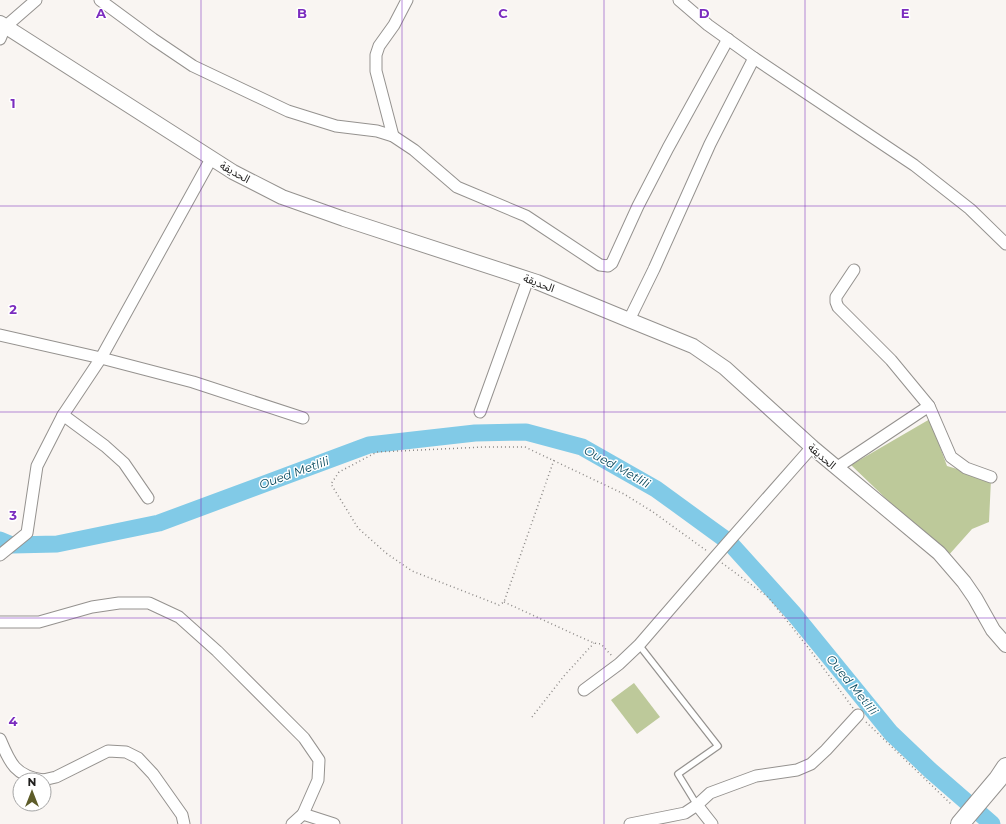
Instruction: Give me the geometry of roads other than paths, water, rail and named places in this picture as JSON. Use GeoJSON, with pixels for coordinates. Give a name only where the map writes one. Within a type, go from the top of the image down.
{"type":"FeatureCollection","features":[{"type":"Feature","properties":{"kind":"main road"},"geometry":{"type":"LineString","coordinates":[[960,824],[1003,772]]}},
{"type":"Feature","properties":{"kind":"street"},"geometry":{"type":"LineString","coordinates":[[2,30],[36,0]]}},
{"type":"Feature","properties":{"kind":"street"},"geometry":{"type":"LineString","coordinates":[[100,0],[193,66],[288,111],[336,126],[378,131],[393,136],[414,150],[457,187],[526,216],[600,265],[608,266],[612,263],[638,206],[728,39]]}},
{"type":"Feature","properties":{"kind":"street"},"geometry":{"type":"LineString","coordinates":[[393,136],[376,71],[376,55],[379,46],[394,25],[407,0]]}},
{"type":"Feature","properties":{"kind":"street"},"geometry":{"type":"LineString","coordinates":[[679,0],[708,25],[754,58],[914,165],[970,209],[1006,244]]}},
{"type":"Feature","properties":{"kind":"street","name":"الحديقة"},"geometry":{"type":"LineString","coordinates":[[2,30],[211,159],[282,197],[528,279],[693,346],[724,368],[836,468],[938,553],[964,582],[993,630],[1006,645]]}},
{"type":"Feature","properties":{"kind":"street"},"geometry":{"type":"LineString","coordinates":[[629,320],[654,269],[710,144],[754,58]]}},
{"type":"Feature","properties":{"kind":"street"},"geometry":{"type":"LineString","coordinates":[[0,555],[27,532],[36,466],[63,415],[101,358],[211,159]]}},
{"type":"Feature","properties":{"kind":"street"},"geometry":{"type":"LineString","coordinates":[[854,270],[836,297],[838,307],[891,360],[929,406],[951,458],[966,468],[991,476]]}},
{"type":"Feature","properties":{"kind":"street"},"geometry":{"type":"LineString","coordinates":[[480,412],[528,279]]}},
{"type":"Feature","properties":{"kind":"street"},"geometry":{"type":"LineString","coordinates":[[0,335],[101,358],[193,382],[303,418]]}},
{"type":"Feature","properties":{"kind":"street"},"geometry":{"type":"LineString","coordinates":[[836,468],[929,406]]}},
{"type":"Feature","properties":{"kind":"street"},"geometry":{"type":"LineString","coordinates":[[63,415],[105,446],[124,463],[148,498]]}},
{"type":"Feature","properties":{"kind":"street"},"geometry":{"type":"LineString","coordinates":[[584,690],[619,664],[638,645],[812,447]]}},
{"type":"Feature","properties":{"kind":"street"},"geometry":{"type":"LineString","coordinates":[[0,622],[38,622],[92,607],[119,603],[149,603],[179,617],[217,652],[304,738],[319,760],[318,780],[303,814],[292,824]]}},
{"type":"Feature","properties":{"kind":"street"},"geometry":{"type":"LineString","coordinates":[[630,824],[685,813],[697,805],[710,793],[756,776],[797,770],[811,764],[858,715]]}},
{"type":"Feature","properties":{"kind":"street"},"geometry":{"type":"LineString","coordinates":[[0,739],[6,754],[19,772]]}},
{"type":"Feature","properties":{"kind":"street"},"geometry":{"type":"LineString","coordinates":[[52,778],[108,751],[126,752],[138,758],[153,774],[182,815],[184,824]]}},
{"type":"Feature","properties":{"kind":"street"},"geometry":{"type":"LineString","coordinates":[[697,805],[712,824]]}},
{"type":"Feature","properties":{"kind":"street"},"geometry":{"type":"LineString","coordinates":[[303,814],[334,824]]}},
{"type":"Feature","properties":{"kind":"lane"},"geometry":{"type":"LineString","coordinates":[[638,645],[718,746],[678,774],[697,805]]}},
{"type":"Feature","properties":{"kind":"waterway","name":"Oued Metlili"},"geometry":{"type":"LineString","coordinates":[[0,540],[12,545],[57,544],[159,523],[369,445],[475,433],[526,432],[582,447],[656,489],[729,542],[794,614],[891,733],[931,771],[992,824]]}}]}
